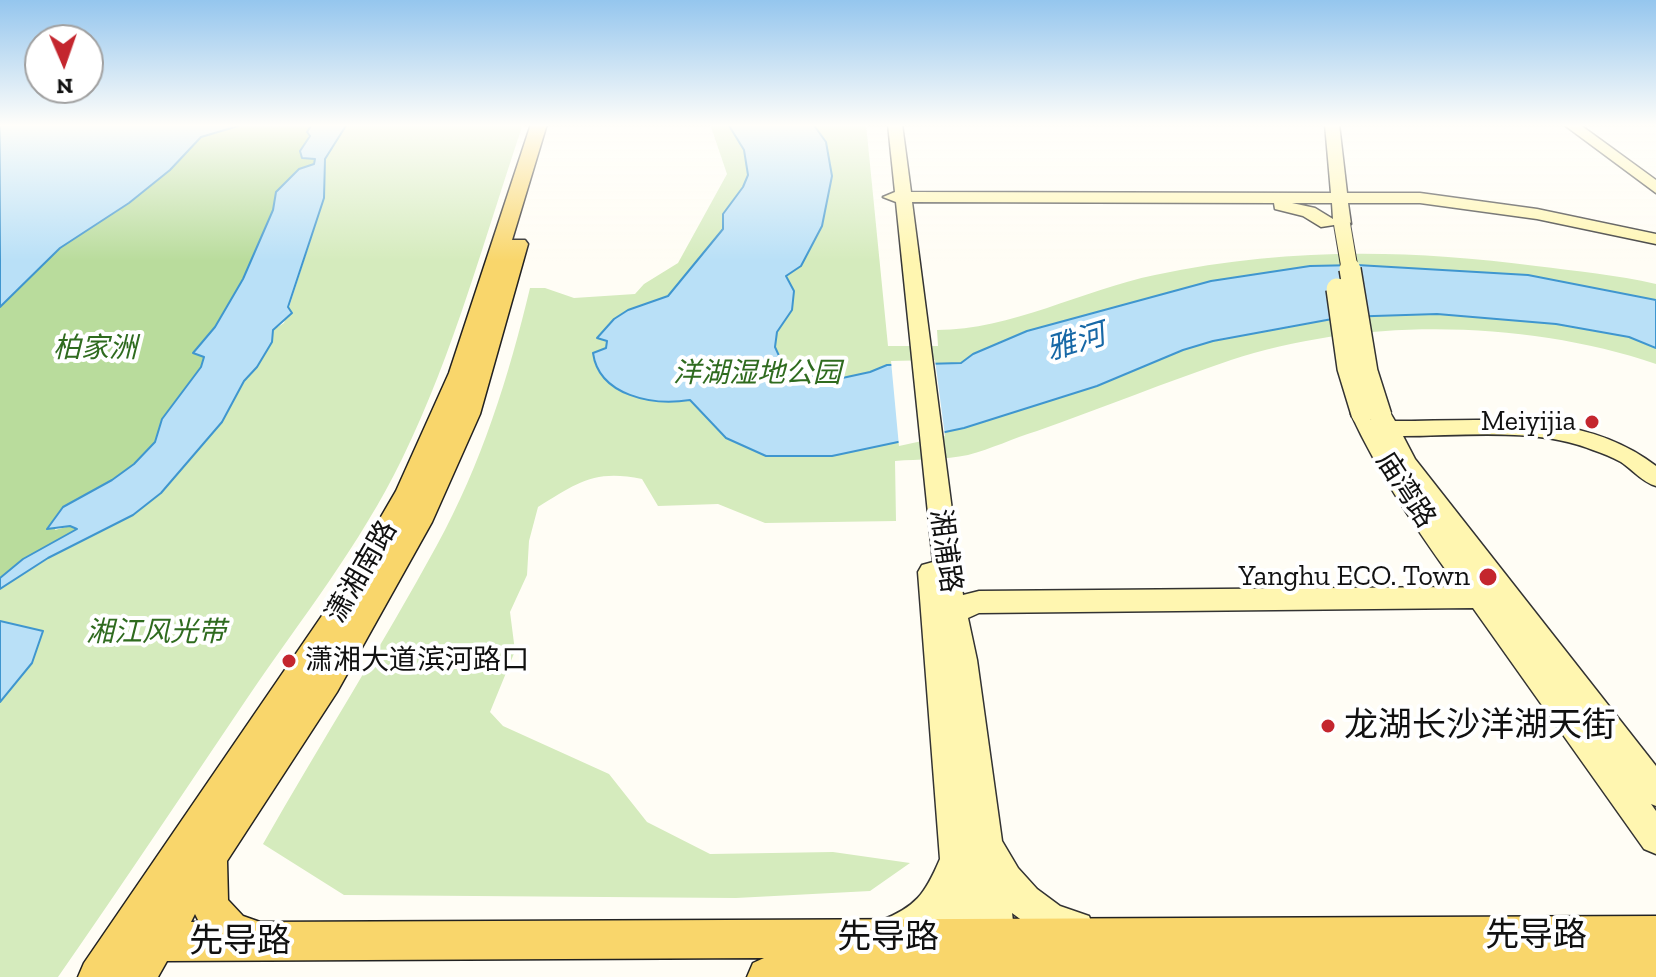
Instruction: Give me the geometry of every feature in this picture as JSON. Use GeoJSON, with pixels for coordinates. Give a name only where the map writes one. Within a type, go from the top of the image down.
{"type":"FeatureCollection","features":[{"type":"Feature","properties":{"kind":"main road","name":"潇湘南路"},"geometry":{"type":"LineString","coordinates":[[138,954],[414,481],[460,373],[525,170]]}},
{"type":"Feature","properties":{"kind":"main road","name":"潇湘南路"},"geometry":{"type":"LineString","coordinates":[[98,977],[138,954],[220,840],[326,682],[419,522],[456,444],[481,374],[540,170]]}},
{"type":"Feature","properties":{"kind":"main road","name":"湘浦路"},"geometry":{"type":"LineString","coordinates":[[892,170],[926,466],[955,849],[983,963]]}},
{"type":"Feature","properties":{"kind":"main road","name":"湘浦路"},"geometry":{"type":"LineString","coordinates":[[900,170],[898,201],[908,226],[913,343]]}},
{"type":"Feature","properties":{"kind":"main road","name":"庙湾路"},"geometry":{"type":"LineString","coordinates":[[1329,170],[1333,208],[1377,426],[1405,494],[1656,791]]}},
{"type":"Feature","properties":{"kind":"main road"},"geometry":{"type":"LineString","coordinates":[[1634,170],[1656,186]]}},
{"type":"Feature","properties":{"kind":"main road"},"geometry":{"type":"LineString","coordinates":[[901,176],[915,191],[942,201]]}},
{"type":"Feature","properties":{"kind":"main road"},"geometry":{"type":"LineString","coordinates":[[1277,200],[1318,189],[1330,177],[1355,190],[1388,200],[1534,218],[1656,242]]}},
{"type":"Feature","properties":{"kind":"main road"},"geometry":{"type":"LineString","coordinates":[[898,201],[1277,200],[1353,212],[1388,200]]}},
{"type":"Feature","properties":{"kind":"main road"},"geometry":{"type":"LineString","coordinates":[[1277,200],[1309,212],[1388,200]]}},
{"type":"Feature","properties":{"kind":"main road"},"geometry":{"type":"LineString","coordinates":[[908,226],[916,212],[942,201]]}},
{"type":"Feature","properties":{"kind":"main road"},"geometry":{"type":"LineString","coordinates":[[1377,426],[1570,437],[1630,460],[1656,481]]}},
{"type":"Feature","properties":{"kind":"main road","name":"湘浦路"},"geometry":{"type":"LineString","coordinates":[[926,466],[951,599],[984,830],[983,963]]}},
{"type":"Feature","properties":{"kind":"main road"},"geometry":{"type":"LineString","coordinates":[[951,599],[967,604],[1490,593]]}},
{"type":"Feature","properties":{"kind":"main road","name":"庙湾路"},"geometry":{"type":"LineString","coordinates":[[1490,593],[1656,838]]}},
{"type":"Feature","properties":{"kind":"main road"},"geometry":{"type":"LineString","coordinates":[[984,830],[999,870],[1029,907],[1053,923],[1117,937]]}},
{"type":"Feature","properties":{"kind":"main road"},"geometry":{"type":"LineString","coordinates":[[220,840],[206,877],[205,895],[212,910],[224,926],[245,937],[273,941]]}},
{"type":"Feature","properties":{"kind":"main road"},"geometry":{"type":"LineString","coordinates":[[865,938],[909,928],[928,915],[945,895],[955,849]]}},
{"type":"Feature","properties":{"kind":"main road","name":"先导路"},"geometry":{"type":"LineString","coordinates":[[767,977],[848,977],[983,963],[1117,937],[1652,934]]}},
{"type":"Feature","properties":{"kind":"main road","name":"先导路"},"geometry":{"type":"LineString","coordinates":[[138,954],[273,941],[865,938],[983,963],[1087,976],[1656,973]]}},
{"type":"Feature","properties":{"kind":"green space","name":"柏家洲"},"geometry":{"type":"Polygon","coordinates":[[[170,170],[298,170],[276,192],[274,210],[243,279],[215,327],[194,353],[204,357],[201,367],[162,419],[155,442],[134,464],[112,480],[63,507],[55,530],[70,526],[78,528],[73,533],[23,559],[0,578],[0,307],[60,248],[129,203],[170,170]]]}},
{"type":"Feature","properties":{"kind":"green space","name":"湘江风光带"},"geometry":{"type":"Polygon","coordinates":[[[325,170],[508,170],[438,378],[402,459],[368,521],[58,977],[0,977],[0,702],[32,663],[43,631],[0,621],[0,589],[49,558],[133,515],[222,422],[244,381],[272,342],[273,330],[284,323],[324,198],[325,170]]]}},
{"type":"Feature","properties":{"kind":"green space","name":"洋湖湿地公园"},"geometry":{"type":"Polygon","coordinates":[[[726,170],[871,170],[888,346],[938,346],[937,330],[992,324],[1128,282],[1203,266],[1298,256],[1392,254],[1487,260],[1656,284],[1656,364],[1606,349],[1553,339],[1444,329],[1334,336],[1282,346],[1207,368],[977,453],[895,461],[896,521],[765,523],[718,504],[658,506],[642,479],[611,476],[587,480],[538,507],[529,541],[527,575],[510,612],[515,651],[490,712],[503,726],[609,774],[647,822],[710,854],[833,852],[910,863],[870,891],[736,898],[344,895],[263,844],[453,515],[492,420],[530,288],[545,288],[574,298],[635,294],[644,284],[678,263],[727,174],[726,170]]]}},
{"type":"Feature","properties":{"kind":"water"},"geometry":{"type":"Polygon","coordinates":[[[0,170],[170,170],[129,203],[60,248],[0,307],[0,170]]]}},
{"type":"Feature","properties":{"kind":"water"},"geometry":{"type":"Polygon","coordinates":[[[298,170],[325,170],[324,198],[288,307],[292,313],[273,330],[272,342],[244,381],[222,422],[161,493],[133,515],[48,558],[0,589],[0,578],[23,559],[77,529],[70,526],[47,529],[63,507],[112,480],[134,464],[155,442],[162,419],[201,367],[204,357],[193,353],[215,327],[243,279],[273,210],[276,192],[298,170]]]}},
{"type":"Feature","properties":{"kind":"water","name":"雅河"},"geometry":{"type":"Polygon","coordinates":[[[747,170],[831,170],[822,226],[801,266],[786,276],[794,291],[792,310],[777,332],[775,347],[780,358],[796,373],[833,380],[887,365],[961,363],[973,354],[1027,331],[1211,281],[1310,266],[1357,265],[1528,275],[1656,300],[1656,348],[1629,337],[1556,324],[1437,314],[1343,317],[1213,341],[1183,350],[1097,386],[964,428],[832,456],[766,456],[726,438],[690,400],[645,399],[617,388],[597,368],[593,353],[606,348],[607,341],[597,338],[614,319],[628,310],[668,296],[723,229],[723,214],[748,175],[747,170]]]}},
{"type":"Feature","properties":{"kind":"water"},"geometry":{"type":"Polygon","coordinates":[[[0,621],[43,631],[32,663],[0,702],[0,621]]]}},
{"type":"Feature","properties":{"kind":"pier"},"geometry":{"type":"Polygon","coordinates":[[[935,360],[945,436],[899,446],[891,361],[935,360]]]}},
{"type":"Feature","properties":{"kind":"place","name":"Meiyijia"},"geometry":{"type":"Point","coordinates":[1592,422]}},
{"type":"Feature","properties":{"kind":"place","name":"Yanghu ECO. Town"},"geometry":{"type":"Point","coordinates":[1488,577]}},
{"type":"Feature","properties":{"kind":"place","name":"潇湘大道滨河路口"},"geometry":{"type":"Point","coordinates":[289,661]}},
{"type":"Feature","properties":{"kind":"place","name":"龙湖长沙洋湖天街"},"geometry":{"type":"Point","coordinates":[1328,726]}}]}
